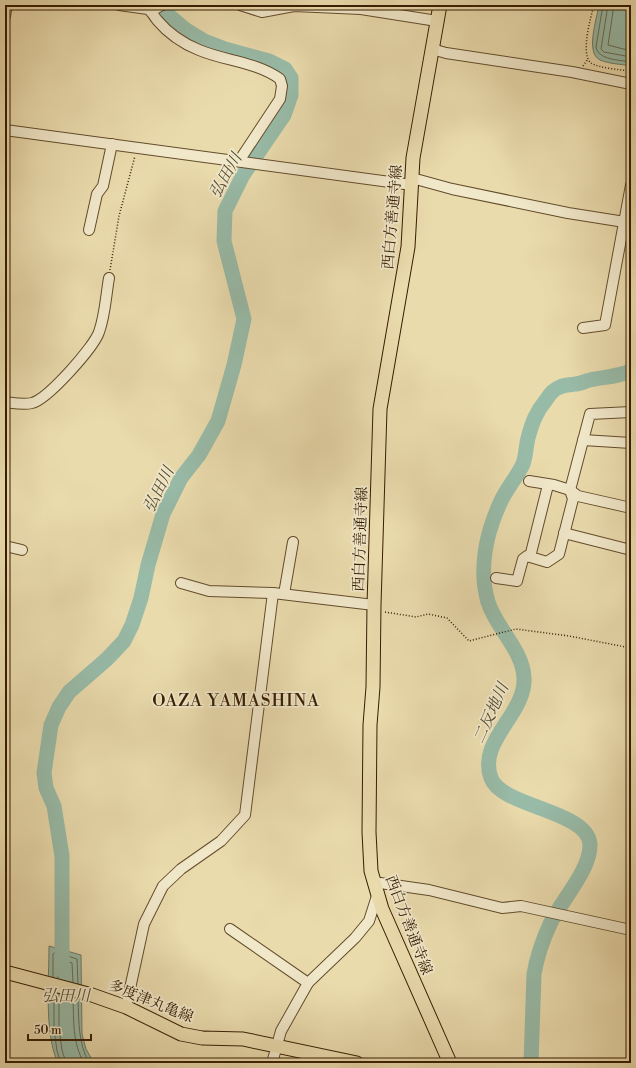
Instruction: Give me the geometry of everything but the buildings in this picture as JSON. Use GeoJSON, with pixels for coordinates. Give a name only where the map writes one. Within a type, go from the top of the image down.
{"type":"FeatureCollection","features":[{"type":"Feature","properties":{"kind":"main road","name":"西白方善通寺線"},"geometry":{"type":"LineString","coordinates":[[440,5],[413,158],[408,247],[380,409],[374,605],[374,687],[370,725],[369,832],[371,871],[377,896],[435,1032],[450,1063]]}},
{"type":"Feature","properties":{"kind":"main road","name":"多度津丸亀線"},"geometry":{"type":"LineString","coordinates":[[5,972],[92,995],[126,1006],[181,1034],[202,1038],[243,1039],[276,1048],[357,1063]]}},
{"type":"Feature","properties":{"kind":"street"},"geometry":{"type":"LineString","coordinates":[[5,16],[7,5]]}},
{"type":"Feature","properties":{"kind":"street"},"geometry":{"type":"LineString","coordinates":[[119,5],[148,9],[152,11],[157,20],[184,42],[200,50],[260,69],[280,79],[282,86],[280,99],[239,162]]}},
{"type":"Feature","properties":{"kind":"street"},"geometry":{"type":"LineString","coordinates":[[152,11],[162,5]]}},
{"type":"Feature","properties":{"kind":"street"},"geometry":{"type":"LineString","coordinates":[[240,5],[262,12],[294,6],[361,9],[437,21]]}},
{"type":"Feature","properties":{"kind":"street"},"geometry":{"type":"LineString","coordinates":[[432,49],[446,53],[572,72],[631,84]]}},
{"type":"Feature","properties":{"kind":"street"},"geometry":{"type":"LineString","coordinates":[[5,130],[261,165],[412,181],[560,211],[628,222]]}},
{"type":"Feature","properties":{"kind":"street"},"geometry":{"type":"LineString","coordinates":[[89,230],[94,193],[110,179],[112,144]]}},
{"type":"Feature","properties":{"kind":"street"},"geometry":{"type":"LineString","coordinates":[[583,328],[605,324],[628,222],[631,185]]}},
{"type":"Feature","properties":{"kind":"street"},"geometry":{"type":"LineString","coordinates":[[5,402],[17,404],[34,403],[52,389],[84,355],[99,333],[109,278]]}},
{"type":"Feature","properties":{"kind":"street"},"geometry":{"type":"LineString","coordinates":[[496,578],[517,581],[523,559],[527,556],[547,562],[558,554],[573,499],[570,490],[590,414],[631,412]]}},
{"type":"Feature","properties":{"kind":"street"},"geometry":{"type":"LineString","coordinates":[[584,440],[631,444]]}},
{"type":"Feature","properties":{"kind":"street"},"geometry":{"type":"LineString","coordinates":[[529,481],[570,490],[578,496],[631,508]]}},
{"type":"Feature","properties":{"kind":"street"},"geometry":{"type":"LineString","coordinates":[[530,557],[548,485]]}},
{"type":"Feature","properties":{"kind":"street"},"geometry":{"type":"LineString","coordinates":[[564,533],[631,550]]}},
{"type":"Feature","properties":{"kind":"street"},"geometry":{"type":"LineString","coordinates":[[284,594],[293,542]]}},
{"type":"Feature","properties":{"kind":"street"},"geometry":{"type":"LineString","coordinates":[[5,546],[22,550]]}},
{"type":"Feature","properties":{"kind":"street"},"geometry":{"type":"LineString","coordinates":[[181,583],[209,591],[273,593],[374,605]]}},
{"type":"Feature","properties":{"kind":"street"},"geometry":{"type":"LineString","coordinates":[[126,1006],[144,924],[163,886],[181,869],[221,841],[245,815],[273,593]]}},
{"type":"Feature","properties":{"kind":"street"},"geometry":{"type":"LineString","coordinates":[[373,882],[429,890],[502,908],[521,906],[631,930]]}},
{"type":"Feature","properties":{"kind":"street"},"geometry":{"type":"LineString","coordinates":[[272,1063],[281,1031],[308,984],[355,938],[369,921],[377,896]]}},
{"type":"Feature","properties":{"kind":"street"},"geometry":{"type":"LineString","coordinates":[[230,929],[308,984]]}},
{"type":"Feature","properties":{"kind":"path"},"geometry":{"type":"LineString","coordinates":[[594,5],[586,47],[588,59],[592,63],[600,66],[631,71]]}},
{"type":"Feature","properties":{"kind":"path"},"geometry":{"type":"LineString","coordinates":[[109,278],[119,216],[137,148]]}},
{"type":"Feature","properties":{"kind":"path"},"geometry":{"type":"LineString","coordinates":[[374,605],[386,613],[416,617],[428,614],[447,618],[469,642],[516,629],[569,636],[631,648]]}},
{"type":"Feature","properties":{"kind":"water"},"geometry":{"type":"Polygon","coordinates":[[[599,5],[631,5],[631,66],[600,60],[596,56],[593,50],[593,35],[599,5]]]}},
{"type":"Feature","properties":{"kind":"water","name":"弘田川"},"geometry":{"type":"Polygon","coordinates":[[[49,946],[81,955],[82,1034],[86,1049],[94,1063],[58,1063],[54,1051],[49,1022],[49,946]]]}},
{"type":"Feature","properties":{"kind":"waterway","name":"弘田川"},"geometry":{"type":"LineString","coordinates":[[62,970],[62,856],[54,806],[46,788],[44,773],[51,725],[59,707],[69,692],[107,659],[124,641],[132,625],[141,598],[148,565],[163,514],[181,478],[199,455],[218,421],[234,365],[244,319],[224,241],[225,211],[243,175],[284,115],[291,95],[291,78],[285,69],[269,61],[225,49],[204,41],[186,30],[167,14],[161,5]]}},
{"type":"Feature","properties":{"kind":"waterway","name":"二反地川"},"geometry":{"type":"LineString","coordinates":[[531,1063],[534,974],[537,961],[551,922],[586,864],[590,844],[585,833],[575,823],[510,796],[498,788],[491,778],[488,765],[491,752],[496,740],[518,704],[523,691],[524,678],[519,658],[492,612],[488,602],[485,589],[484,563],[488,537],[496,513],[501,501],[523,464],[531,427],[550,394],[563,386],[616,376],[631,371]]}},
{"type":"Feature","properties":{"kind":"district","name":"OAZA YAMASHINA"},"geometry":{"type":"Point","coordinates":[236,700]}}]}
